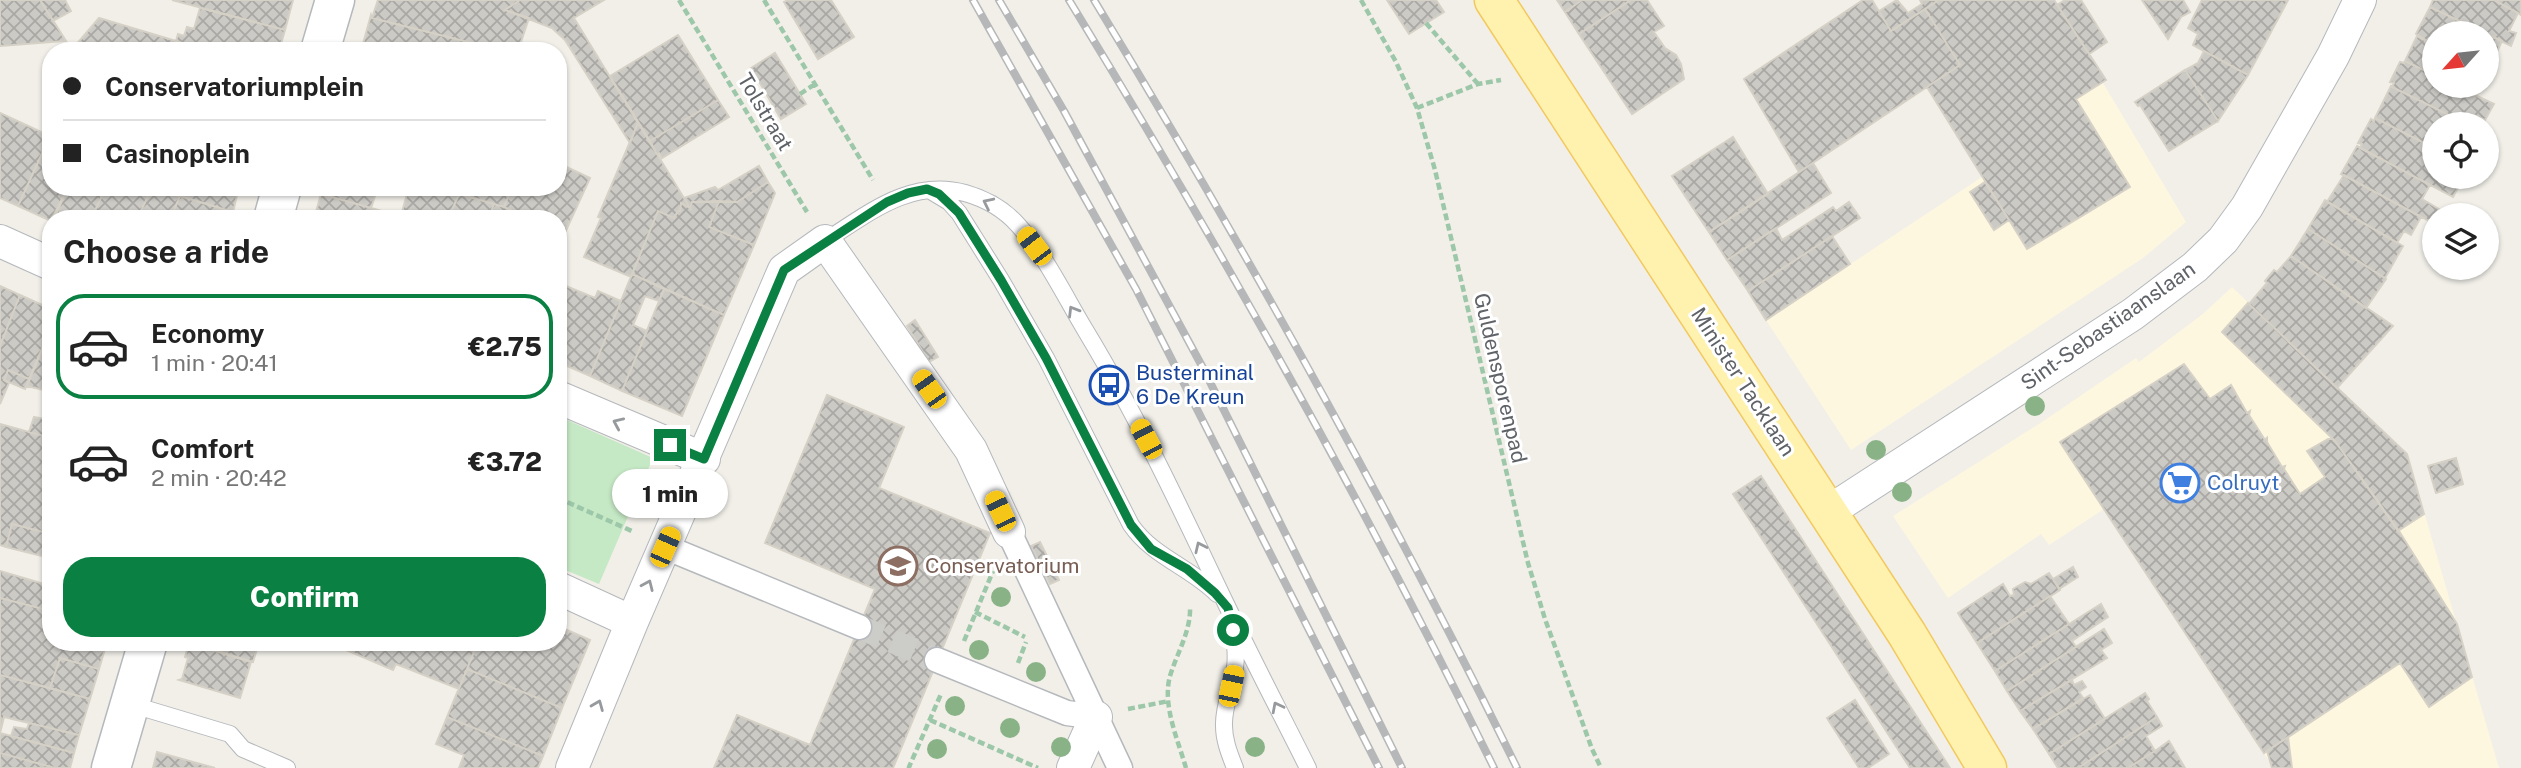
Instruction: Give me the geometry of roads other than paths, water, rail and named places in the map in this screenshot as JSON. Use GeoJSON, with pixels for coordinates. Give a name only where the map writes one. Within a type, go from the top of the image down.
{"type":"FeatureCollection","features":[{"type":"Feature","properties":{"kind":"main road","name":"Minister Tacklaan"},"geometry":{"type":"LineString","coordinates":[[1494,0],[1908,634],[1987,768]]}},
{"type":"Feature","properties":{"kind":"street"},"geometry":{"type":"LineString","coordinates":[[323,42],[335,0]]}},
{"type":"Feature","properties":{"kind":"street","name":"Sint-Sebastiaanslaan"},"geometry":{"type":"LineString","coordinates":[[1828,512],[2123,321],[2195,267],[2223,240],[2247,207],[2333,56],[2360,0]]}},
{"type":"Feature","properties":{"kind":"street"},"geometry":{"type":"LineString","coordinates":[[0,240],[42,260]]}},
{"type":"Feature","properties":{"kind":"street"},"geometry":{"type":"LineString","coordinates":[[572,768],[784,270],[825,241],[971,450],[1009,532],[1111,713],[1119,768]]}},
{"type":"Feature","properties":{"kind":"street"},"geometry":{"type":"LineString","coordinates":[[567,401],[704,459]]}},
{"type":"Feature","properties":{"kind":"street"},"geometry":{"type":"LineString","coordinates":[[665,547],[859,627]]}},
{"type":"Feature","properties":{"kind":"street"},"geometry":{"type":"LineString","coordinates":[[567,592],[632,622]]}},
{"type":"Feature","properties":{"kind":"street"},"geometry":{"type":"LineString","coordinates":[[111,768],[145,651]]}},
{"type":"Feature","properties":{"kind":"street"},"geometry":{"type":"LineString","coordinates":[[937,660],[1067,713],[1111,713]]}},
{"type":"Feature","properties":{"kind":"street"},"geometry":{"type":"LineString","coordinates":[[1073,768],[1111,713]]}},
{"type":"Feature","properties":{"kind":"lane"},"geometry":{"type":"LineString","coordinates":[[927,189],[949,202],[968,225],[1046,358],[1140,539],[1162,556],[1201,579],[1228,608],[1236,650],[1224,727],[1228,751],[1235,768]]}},
{"type":"Feature","properties":{"kind":"lane"},"geometry":{"type":"LineString","coordinates":[[825,241],[887,202],[927,189],[964,193],[984,200],[1003,211],[1019,226],[1109,369],[1171,486],[1308,768]]}},
{"type":"Feature","properties":{"kind":"lane"},"geometry":{"type":"LineString","coordinates":[[130,704],[230,734],[243,749],[287,768]]}},
{"type":"Feature","properties":{"kind":"tunnel"},"geometry":{"type":"LineString","coordinates":[[859,627],[937,660]]}},
{"type":"Feature","properties":{"kind":"railway"},"geometry":{"type":"LineString","coordinates":[[973,0],[1136,289],[1379,768]]}},
{"type":"Feature","properties":{"kind":"railway"},"geometry":{"type":"LineString","coordinates":[[999,0],[1064,111],[1203,368],[1402,768]]}},
{"type":"Feature","properties":{"kind":"railway"},"geometry":{"type":"LineString","coordinates":[[1069,0],[1182,188],[1290,379],[1395,572],[1494,768]]}},
{"type":"Feature","properties":{"kind":"railway"},"geometry":{"type":"LineString","coordinates":[[1094,0],[1206,188],[1367,475],[1517,768]]}},
{"type":"Feature","properties":{"kind":"place","name":"Busterminal 6 De Kreun"},"geometry":{"type":"Point","coordinates":[1109,385]}},
{"type":"Feature","properties":{"kind":"place","name":"Colruyt"},"geometry":{"type":"Point","coordinates":[2180,483]}},
{"type":"Feature","properties":{"kind":"place","name":"Conservatorium"},"geometry":{"type":"Point","coordinates":[898,566]}}]}
